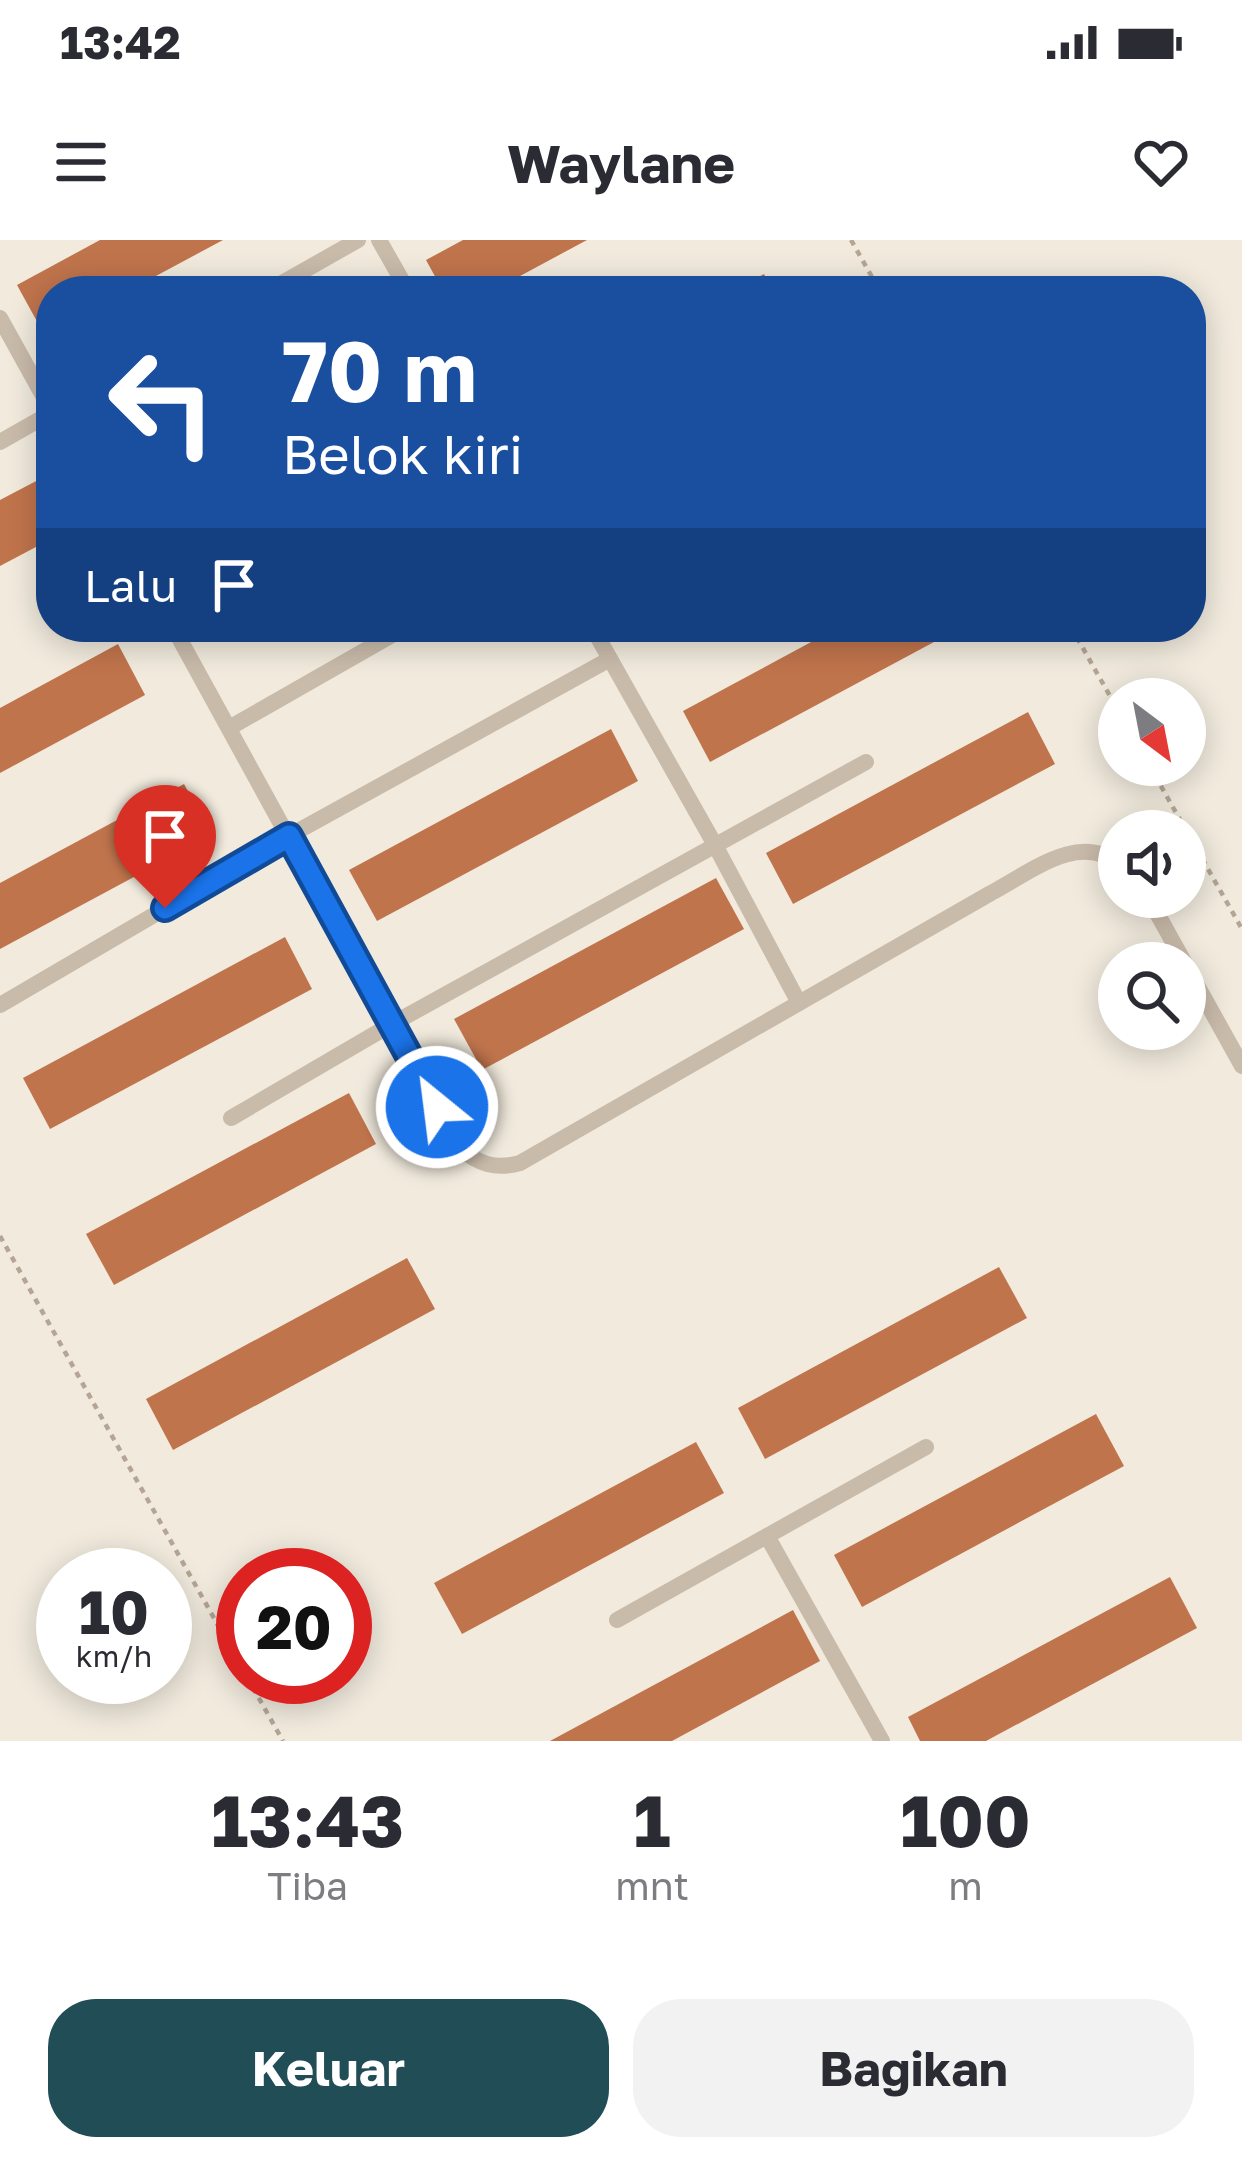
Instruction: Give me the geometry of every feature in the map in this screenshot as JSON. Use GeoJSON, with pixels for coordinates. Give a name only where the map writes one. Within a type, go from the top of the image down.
{"type":"FeatureCollection","features":[{"type":"Feature","properties":{"kind":"lane"},"geometry":{"type":"LineString","coordinates":[[294,276],[358,240]]}},
{"type":"Feature","properties":{"kind":"lane"},"geometry":{"type":"LineString","coordinates":[[379,240],[399,276]]}},
{"type":"Feature","properties":{"kind":"lane"},"geometry":{"type":"LineString","coordinates":[[0,318],[36,384]]}},
{"type":"Feature","properties":{"kind":"lane"},"geometry":{"type":"LineString","coordinates":[[0,442],[36,421]]}},
{"type":"Feature","properties":{"kind":"lane"},"geometry":{"type":"LineString","coordinates":[[180,642],[459,1148],[472,1159],[496,1167],[520,1163],[991,893],[1071,852],[1098,852]]}},
{"type":"Feature","properties":{"kind":"lane"},"geometry":{"type":"LineString","coordinates":[[229,728],[380,642]]}},
{"type":"Feature","properties":{"kind":"lane"},"geometry":{"type":"LineString","coordinates":[[600,642],[799,1003]]}},
{"type":"Feature","properties":{"kind":"lane"},"geometry":{"type":"LineString","coordinates":[[0,1005],[289,836],[610,659]]}},
{"type":"Feature","properties":{"kind":"lane"},"geometry":{"type":"LineString","coordinates":[[231,1118],[866,762]]}},
{"type":"Feature","properties":{"kind":"lane"},"geometry":{"type":"LineString","coordinates":[[1160,918],[1242,1066]]}},
{"type":"Feature","properties":{"kind":"lane"},"geometry":{"type":"LineString","coordinates":[[617,1620],[926,1447]]}},
{"type":"Feature","properties":{"kind":"lane"},"geometry":{"type":"LineString","coordinates":[[767,1536],[882,1741]]}},
{"type":"Feature","properties":{"kind":"path"},"geometry":{"type":"LineString","coordinates":[[851,240],[871,276]]}},
{"type":"Feature","properties":{"kind":"path"},"geometry":{"type":"LineString","coordinates":[[1079,642],[1100,678]]}},
{"type":"Feature","properties":{"kind":"path"},"geometry":{"type":"LineString","coordinates":[[1161,786],[1242,929]]}},
{"type":"Feature","properties":{"kind":"path"},"geometry":{"type":"LineString","coordinates":[[0,1236],[216,1621]]}},
{"type":"Feature","properties":{"kind":"path"},"geometry":{"type":"LineString","coordinates":[[262,1704],[283,1741]]}},
{"type":"Feature","properties":{"kind":"building"},"geometry":{"type":"Polygon","coordinates":[[[100,240],[223,240],[156,276],[36,276],[36,320],[17,285],[100,240]]]}},
{"type":"Feature","properties":{"kind":"building"},"geometry":{"type":"Polygon","coordinates":[[[463,240],[587,240],[520,276],[435,276],[426,260],[463,240]]]}},
{"type":"Feature","properties":{"kind":"building"},"geometry":{"type":"Polygon","coordinates":[[[36,481],[36,547],[0,566],[0,500],[36,481]]]}},
{"type":"Feature","properties":{"kind":"building"},"geometry":{"type":"Polygon","coordinates":[[[811,642],[934,642],[710,762],[683,711],[811,642]]]}},
{"type":"Feature","properties":{"kind":"building"},"geometry":{"type":"Polygon","coordinates":[[[118,644],[145,695],[0,773],[0,708],[118,644]]]}},
{"type":"Feature","properties":{"kind":"building"},"geometry":{"type":"Polygon","coordinates":[[[1028,712],[1055,764],[793,904],[766,853],[1028,712]]]}},
{"type":"Feature","properties":{"kind":"building"},"geometry":{"type":"Polygon","coordinates":[[[611,729],[638,781],[377,921],[349,870],[611,729]]]}},
{"type":"Feature","properties":{"kind":"building"},"geometry":{"type":"Polygon","coordinates":[[[184,784],[212,835],[0,949],[0,883],[184,784]]]}},
{"type":"Feature","properties":{"kind":"building"},"geometry":{"type":"Polygon","coordinates":[[[716,878],[744,929],[482,1070],[454,1019],[716,878]]]}},
{"type":"Feature","properties":{"kind":"building"},"geometry":{"type":"Polygon","coordinates":[[[285,937],[312,989],[50,1129],[23,1078],[285,937]]]}},
{"type":"Feature","properties":{"kind":"building"},"geometry":{"type":"Polygon","coordinates":[[[349,1093],[376,1144],[114,1285],[86,1234],[349,1093]]]}},
{"type":"Feature","properties":{"kind":"building"},"geometry":{"type":"Polygon","coordinates":[[[407,1258],[435,1309],[173,1450],[146,1399],[407,1258]]]}},
{"type":"Feature","properties":{"kind":"building"},"geometry":{"type":"Polygon","coordinates":[[[999,1267],[1027,1318],[765,1459],[738,1408],[999,1267]]]}},
{"type":"Feature","properties":{"kind":"building"},"geometry":{"type":"Polygon","coordinates":[[[1096,1414],[1124,1466],[862,1607],[834,1555],[1096,1414]]]}},
{"type":"Feature","properties":{"kind":"building"},"geometry":{"type":"Polygon","coordinates":[[[696,1442],[724,1493],[462,1634],[434,1583],[696,1442]]]}},
{"type":"Feature","properties":{"kind":"building"},"geometry":{"type":"Polygon","coordinates":[[[1170,1577],[1197,1628],[986,1741],[920,1741],[908,1717],[1170,1577]]]}},
{"type":"Feature","properties":{"kind":"building"},"geometry":{"type":"Polygon","coordinates":[[[793,1610],[820,1661],[672,1741],[550,1741],[793,1610]]]}},
{"type":"Feature","properties":{"kind":"route"},"geometry":{"type":"LineString","coordinates":[[165,908],[289,836],[437,1107]]}}]}
